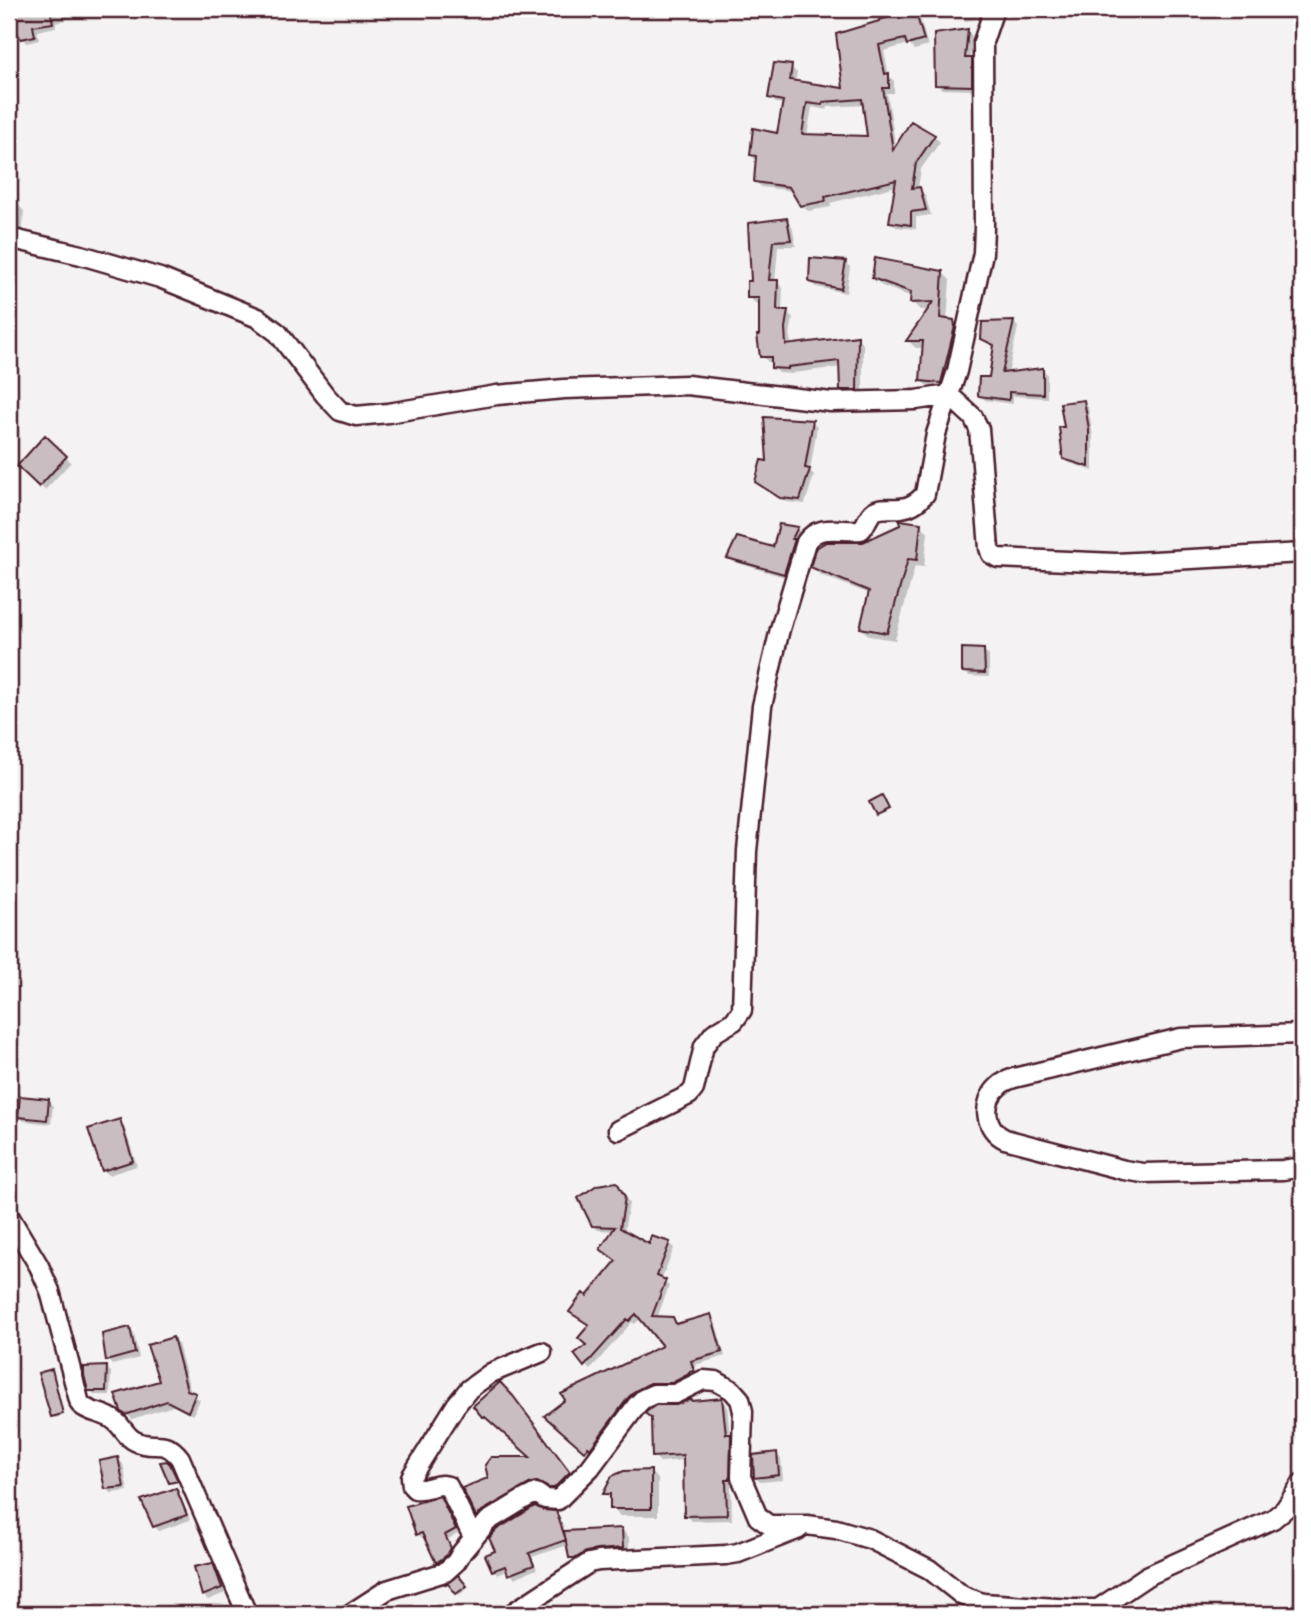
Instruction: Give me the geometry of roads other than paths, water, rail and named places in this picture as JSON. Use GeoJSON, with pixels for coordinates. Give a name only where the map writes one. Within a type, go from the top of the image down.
{"type":"FeatureCollection","features":[{"type":"Feature","properties":{"kind":"street"},"geometry":{"type":"LineString","coordinates":[[618,1130],[689,1095],[694,1088],[704,1046],[715,1033],[734,1021],[742,1010],[747,851],[762,706],[780,629],[806,542],[817,531],[861,530],[876,509],[904,508],[925,494],[936,434],[957,371],[983,253],[982,42],[994,9]]}},
{"type":"Feature","properties":{"kind":"street"},"geometry":{"type":"LineString","coordinates":[[9,238],[160,278],[258,318],[278,333],[340,411],[356,416],[497,395],[564,389],[687,385],[831,402],[916,400],[949,395]]}},
{"type":"Feature","properties":{"kind":"street"},"geometry":{"type":"LineString","coordinates":[[949,395],[973,417],[979,429],[989,548],[991,554],[998,558],[1116,563],[1302,553]]}},
{"type":"Feature","properties":{"kind":"street"},"geometry":{"type":"LineString","coordinates":[[1302,1034],[1196,1036],[1156,1043],[1014,1078],[1003,1083],[991,1095],[987,1112],[992,1129],[1005,1139],[1124,1170],[1143,1173],[1302,1167]]}},
{"type":"Feature","properties":{"kind":"street"},"geometry":{"type":"LineString","coordinates":[[9,1216],[39,1266],[50,1291],[80,1404],[117,1422],[134,1441],[168,1446],[174,1450],[180,1458],[247,1614]]}},
{"type":"Feature","properties":{"kind":"street"},"geometry":{"type":"LineString","coordinates":[[473,1537],[448,1486],[415,1489],[411,1477],[469,1389],[491,1373],[542,1352]]}},
{"type":"Feature","properties":{"kind":"street"},"geometry":{"type":"LineString","coordinates":[[351,1614],[387,1590],[444,1572],[456,1562],[473,1537],[499,1513],[536,1493],[545,1499],[558,1500],[590,1468],[643,1399],[654,1394],[675,1394],[703,1380],[723,1384],[740,1399],[743,1411],[740,1477],[758,1517],[769,1525],[807,1525],[870,1539],[929,1569],[962,1596],[982,1604],[1099,1612],[1147,1576],[1273,1519],[1284,1509],[1302,1483]]}},
{"type":"Feature","properties":{"kind":"street"},"geometry":{"type":"LineString","coordinates":[[511,1614],[589,1563],[738,1553],[807,1525]]}}]}
